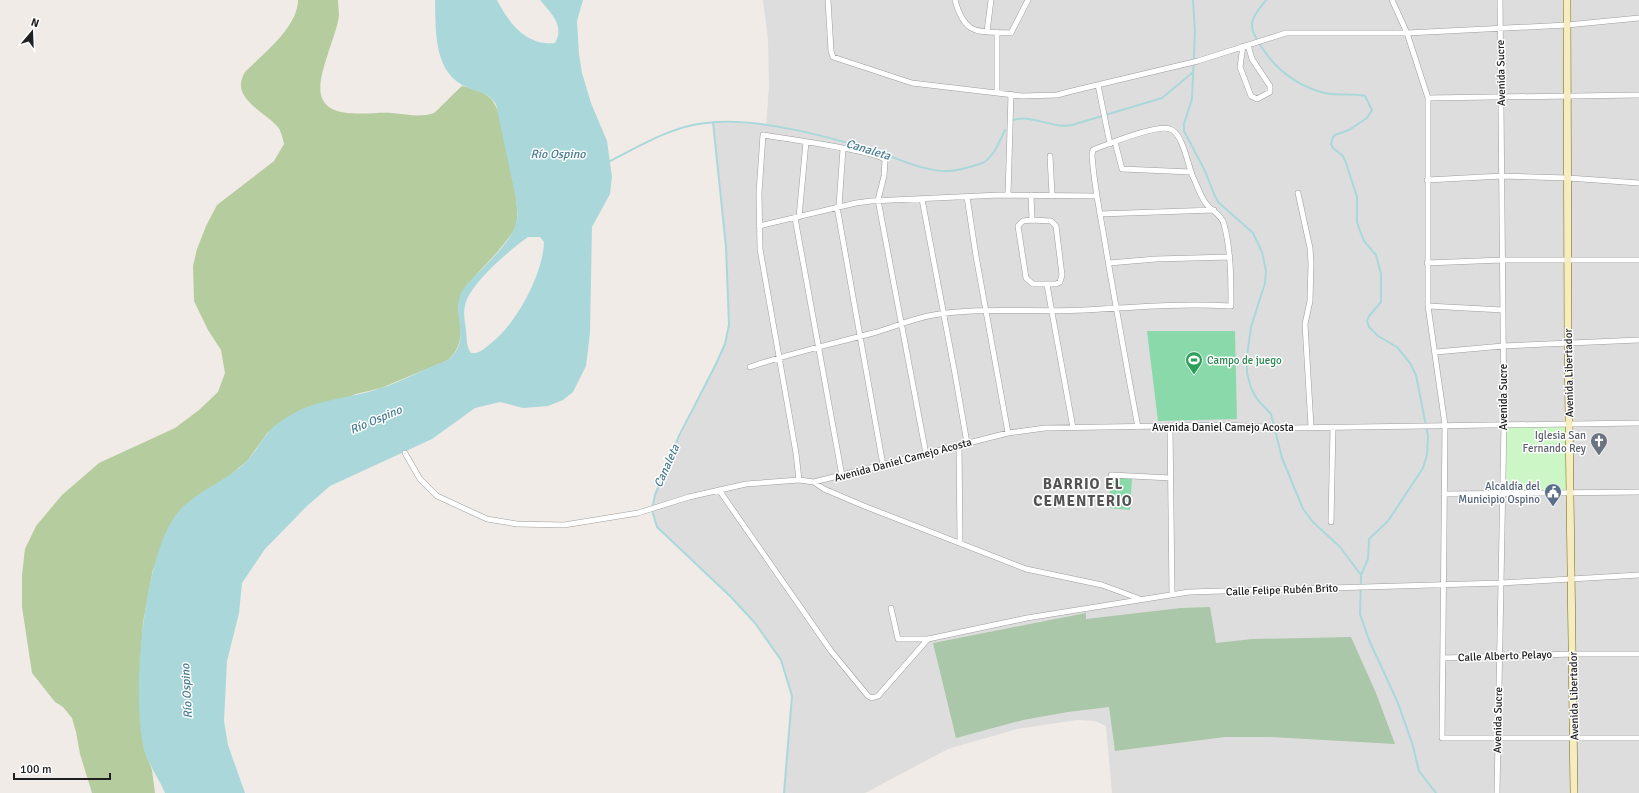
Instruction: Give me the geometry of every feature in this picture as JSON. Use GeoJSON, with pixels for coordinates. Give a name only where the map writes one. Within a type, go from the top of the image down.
{"type":"FeatureCollection","features":[{"type":"Feature","properties":{"kind":"main road","name":"Avenida Libertador"},"geometry":{"type":"LineString","coordinates":[[1567,0],[1568,344],[1574,793]]}},
{"type":"Feature","properties":{"kind":"street"},"geometry":{"type":"LineString","coordinates":[[828,0],[831,51],[834,57],[912,83],[1011,94],[1057,95],[1198,61],[1286,33],[1407,33],[1567,25],[1639,18]]}},
{"type":"Feature","properties":{"kind":"street"},"geometry":{"type":"LineString","coordinates":[[955,0],[958,10],[967,26],[976,31],[1011,33],[1028,0]]}},
{"type":"Feature","properties":{"kind":"street"},"geometry":{"type":"LineString","coordinates":[[987,32],[991,0]]}},
{"type":"Feature","properties":{"kind":"street"},"geometry":{"type":"LineString","coordinates":[[1392,0],[1407,33],[1428,98],[1428,306],[1436,352],[1445,425],[1446,494],[1442,738],[1639,738]]}},
{"type":"Feature","properties":{"kind":"street","name":"Avenida Sucre"},"geometry":{"type":"LineString","coordinates":[[1497,793],[1504,424],[1500,0]]}},
{"type":"Feature","properties":{"kind":"street"},"geometry":{"type":"LineString","coordinates":[[996,32],[997,93]]}},
{"type":"Feature","properties":{"kind":"street"},"geometry":{"type":"LineString","coordinates":[[1246,45],[1252,59],[1270,86],[1270,92],[1257,99],[1251,96],[1240,67],[1246,45]]}},
{"type":"Feature","properties":{"kind":"street"},"geometry":{"type":"LineString","coordinates":[[1098,85],[1112,143],[1122,169],[1191,172]]}},
{"type":"Feature","properties":{"kind":"street"},"geometry":{"type":"LineString","coordinates":[[1008,195],[1011,94]]}},
{"type":"Feature","properties":{"kind":"street"},"geometry":{"type":"LineString","coordinates":[[1428,98],[1639,95]]}},
{"type":"Feature","properties":{"kind":"street"},"geometry":{"type":"LineString","coordinates":[[750,367],[779,357],[943,314],[986,310],[1085,310],[1116,306],[1231,306],[1230,257],[1224,222],[1214,210],[1205,203],[1191,172],[1180,140],[1171,129],[1149,130],[1095,149],[1092,152],[1100,214],[1109,262],[1116,306],[1138,427]]}},
{"type":"Feature","properties":{"kind":"street"},"geometry":{"type":"LineString","coordinates":[[799,480],[796,453],[762,260],[759,226],[759,193],[763,136],[843,149],[878,156],[885,160],[885,170],[878,200],[926,454]]}},
{"type":"Feature","properties":{"kind":"street"},"geometry":{"type":"LineString","coordinates":[[806,142],[797,217],[818,347],[833,419],[842,476]]}},
{"type":"Feature","properties":{"kind":"street"},"geometry":{"type":"LineString","coordinates":[[843,149],[838,207],[884,466]]}},
{"type":"Feature","properties":{"kind":"street"},"geometry":{"type":"LineString","coordinates":[[1050,156],[1052,195]]}},
{"type":"Feature","properties":{"kind":"street"},"geometry":{"type":"LineString","coordinates":[[1427,180],[1502,176],[1568,178],[1639,184]]}},
{"type":"Feature","properties":{"kind":"street"},"geometry":{"type":"LineString","coordinates":[[1298,193],[1310,248],[1311,263],[1310,300],[1305,324],[1311,427]]}},
{"type":"Feature","properties":{"kind":"street"},"geometry":{"type":"LineString","coordinates":[[759,226],[838,207],[878,200],[1008,195],[1097,196]]}},
{"type":"Feature","properties":{"kind":"street"},"geometry":{"type":"LineString","coordinates":[[1031,195],[1032,220]]}},
{"type":"Feature","properties":{"kind":"street"},"geometry":{"type":"LineString","coordinates":[[967,197],[1008,433]]}},
{"type":"Feature","properties":{"kind":"street"},"geometry":{"type":"LineString","coordinates":[[922,199],[967,443]]}},
{"type":"Feature","properties":{"kind":"street"},"geometry":{"type":"LineString","coordinates":[[1100,214],[1214,210]]}},
{"type":"Feature","properties":{"kind":"street"},"geometry":{"type":"LineString","coordinates":[[1032,220],[1051,221],[1056,226],[1061,279],[1056,284],[1033,284],[1026,278],[1018,226],[1023,221],[1032,220]]}},
{"type":"Feature","properties":{"kind":"street"},"geometry":{"type":"LineString","coordinates":[[1109,262],[1230,257]]}},
{"type":"Feature","properties":{"kind":"street"},"geometry":{"type":"LineString","coordinates":[[1427,263],[1502,260],[1639,260]]}},
{"type":"Feature","properties":{"kind":"street"},"geometry":{"type":"LineString","coordinates":[[1047,285],[1073,428]]}},
{"type":"Feature","properties":{"kind":"street"},"geometry":{"type":"LineString","coordinates":[[1428,306],[1503,310]]}},
{"type":"Feature","properties":{"kind":"street"},"geometry":{"type":"LineString","coordinates":[[1436,352],[1503,346],[1639,340]]}},
{"type":"Feature","properties":{"kind":"street","name":"Avenida Daniel Camejo Acosta"},"geometry":{"type":"LineString","coordinates":[[814,482],[884,466],[1008,433],[1045,428],[1223,425],[1333,427],[1639,423]]}},
{"type":"Feature","properties":{"kind":"street"},"geometry":{"type":"LineString","coordinates":[[1170,426],[1172,594]]}},
{"type":"Feature","properties":{"kind":"street"},"geometry":{"type":"LineString","coordinates":[[1331,522],[1333,427]]}},
{"type":"Feature","properties":{"kind":"street"},"geometry":{"type":"LineString","coordinates":[[959,445],[960,542]]}},
{"type":"Feature","properties":{"kind":"street"},"geometry":{"type":"LineString","coordinates":[[406,453],[420,479],[431,492],[469,512],[499,522],[538,526],[564,525],[652,510],[689,497],[762,482],[799,480],[814,482],[824,489],[864,506],[960,542],[1026,569],[1092,582],[1140,599]]}},
{"type":"Feature","properties":{"kind":"street"},"geometry":{"type":"LineString","coordinates":[[1112,475],[1171,478]]}},
{"type":"Feature","properties":{"kind":"street"},"geometry":{"type":"LineString","coordinates":[[720,490],[831,651],[868,696],[872,698],[878,696],[928,638]]}},
{"type":"Feature","properties":{"kind":"street"},"geometry":{"type":"LineString","coordinates":[[1446,494],[1570,491],[1639,492]]}},
{"type":"Feature","properties":{"kind":"street","name":"Calle Felipe Rubén Brito"},"geometry":{"type":"LineString","coordinates":[[891,608],[898,639],[928,638],[1027,618],[1189,592],[1367,588],[1639,576]]}},
{"type":"Feature","properties":{"kind":"street","name":"Calle Alberto Pelayo"},"geometry":{"type":"LineString","coordinates":[[1443,658],[1573,654],[1639,654]]}},
{"type":"Feature","properties":{"kind":"shaded area"},"geometry":{"type":"Polygon","coordinates":[[[763,0],[1639,0],[1639,793],[1112,793],[1106,726],[1095,721],[1077,720],[1017,729],[948,749],[865,793],[784,793],[792,696],[781,660],[755,623],[731,597],[657,527],[652,510],[655,494],[664,470],[725,344],[729,325],[726,247],[713,122],[766,125],[769,87],[768,39],[763,0]]]}},
{"type":"Feature","properties":{"kind":"green space"},"geometry":{"type":"Polygon","coordinates":[[[298,0],[338,0],[339,15],[323,69],[320,90],[322,98],[327,105],[334,110],[353,113],[429,114],[436,112],[462,86],[486,94],[494,102],[499,115],[515,187],[517,202],[516,225],[513,232],[471,281],[462,295],[458,307],[461,324],[459,342],[458,347],[451,357],[446,361],[381,388],[356,394],[268,432],[248,460],[234,472],[153,569],[143,623],[140,675],[144,749],[152,770],[155,793],[92,793],[80,754],[72,718],[63,707],[55,702],[32,673],[22,607],[22,575],[25,549],[36,526],[62,495],[99,463],[175,428],[199,410],[218,392],[225,373],[221,350],[208,330],[194,301],[193,266],[197,249],[206,226],[217,205],[274,161],[284,144],[281,132],[277,126],[245,97],[241,89],[241,81],[245,72],[286,30],[296,10],[298,0]]]}},
{"type":"Feature","properties":{"kind":"green space","name":"Campo de juego"},"geometry":{"type":"Polygon","coordinates":[[[1147,331],[1235,331],[1237,419],[1158,421],[1147,331]]]}},
{"type":"Feature","properties":{"kind":"green space"},"geometry":{"type":"Polygon","coordinates":[[[1504,424],[1570,424],[1570,491],[1503,493],[1504,424]]]}},
{"type":"Feature","properties":{"kind":"green space"},"geometry":{"type":"Polygon","coordinates":[[[1111,477],[1132,479],[1130,510],[1108,508],[1111,477]]]}},
{"type":"Feature","properties":{"kind":"green space"},"geometry":{"type":"Polygon","coordinates":[[[1210,607],[1216,643],[1252,639],[1351,637],[1376,693],[1395,744],[1268,737],[1225,737],[1115,751],[1109,707],[1023,720],[956,738],[933,643],[1086,613],[1086,619],[1181,608],[1210,607]]]}},
{"type":"Feature","properties":{"kind":"water","name":"Río Ospino"},"geometry":{"type":"Polygon","coordinates":[[[435,0],[497,0],[513,25],[527,37],[535,41],[555,43],[558,37],[558,25],[540,0],[583,0],[577,21],[582,73],[591,103],[607,141],[612,177],[610,194],[592,227],[590,333],[586,366],[573,392],[563,400],[548,406],[523,408],[500,402],[475,408],[432,439],[330,486],[307,506],[265,549],[242,583],[239,613],[227,661],[224,721],[228,745],[245,793],[165,793],[148,761],[144,749],[140,726],[140,662],[143,626],[157,558],[167,531],[179,511],[195,497],[239,468],[250,458],[270,430],[296,412],[306,407],[389,385],[446,361],[454,354],[460,338],[458,304],[461,293],[467,284],[493,258],[509,239],[516,223],[516,199],[496,104],[488,96],[462,85],[453,78],[446,69],[441,58],[436,35],[435,0]],[[528,237],[511,250],[491,268],[468,297],[464,309],[464,315],[467,345],[471,353],[479,352],[490,344],[509,325],[518,312],[539,269],[544,242],[540,237],[528,237]]]}},
{"type":"Feature","properties":{"kind":"waterway"},"geometry":{"type":"LineString","coordinates":[[1193,0],[1195,32],[1192,99],[1184,124],[1184,131],[1205,171],[1218,202],[1253,233],[1262,252],[1266,271],[1265,283],[1251,327],[1247,356],[1247,373],[1251,388],[1257,399],[1271,414],[1282,458],[1303,509],[1313,522],[1340,547],[1361,575]]}},
{"type":"Feature","properties":{"kind":"waterway"},"geometry":{"type":"LineString","coordinates":[[1266,0],[1253,19],[1252,28],[1254,35],[1265,52],[1279,68],[1296,81],[1315,90],[1330,94],[1365,96],[1372,110],[1367,118],[1349,130],[1335,135],[1331,144],[1333,148],[1343,156],[1346,163],[1357,197],[1357,222],[1364,241],[1376,255],[1381,274],[1381,302],[1369,316],[1367,321],[1369,327],[1378,336],[1397,347],[1410,363],[1416,375],[1428,436],[1427,455],[1423,468],[1388,521],[1369,539],[1368,559],[1361,575],[1360,614],[1369,640],[1398,703],[1413,746],[1419,771],[1436,793]]}},
{"type":"Feature","properties":{"kind":"waterway","name":"Canaleta"},"geometry":{"type":"LineString","coordinates":[[1013,120],[1028,119],[1057,125],[1072,125],[1162,98],[1192,73]]}},
{"type":"Feature","properties":{"kind":"waterway","name":"Canaleta"},"geometry":{"type":"LineString","coordinates":[[713,122],[726,247],[729,325],[725,344],[679,436],[655,495],[652,510],[657,527],[731,597],[755,623],[781,660],[792,696],[784,793]]}},
{"type":"Feature","properties":{"kind":"waterway","name":"Canaleta"},"geometry":{"type":"LineString","coordinates":[[608,162],[643,144],[681,128],[706,123],[726,122],[769,125],[791,129],[856,145],[920,167],[939,171],[952,171],[983,163],[987,160],[999,144],[1005,130]]}},
{"type":"Feature","properties":{"kind":"place","name":"Campo de juego"},"geometry":{"type":"Point","coordinates":[1194,375]}},
{"type":"Feature","properties":{"kind":"place","name":"Iglesia San Fernando Rey"},"geometry":{"type":"Point","coordinates":[1599,456]}},
{"type":"Feature","properties":{"kind":"place","name":"Alcaldía del Municipio Ospino"},"geometry":{"type":"Point","coordinates":[1553,507]}},
{"type":"Feature","properties":{"kind":"district","name":"BARRIO EL CEMENTERIO"},"geometry":{"type":"Point","coordinates":[1083,492]}}]}
